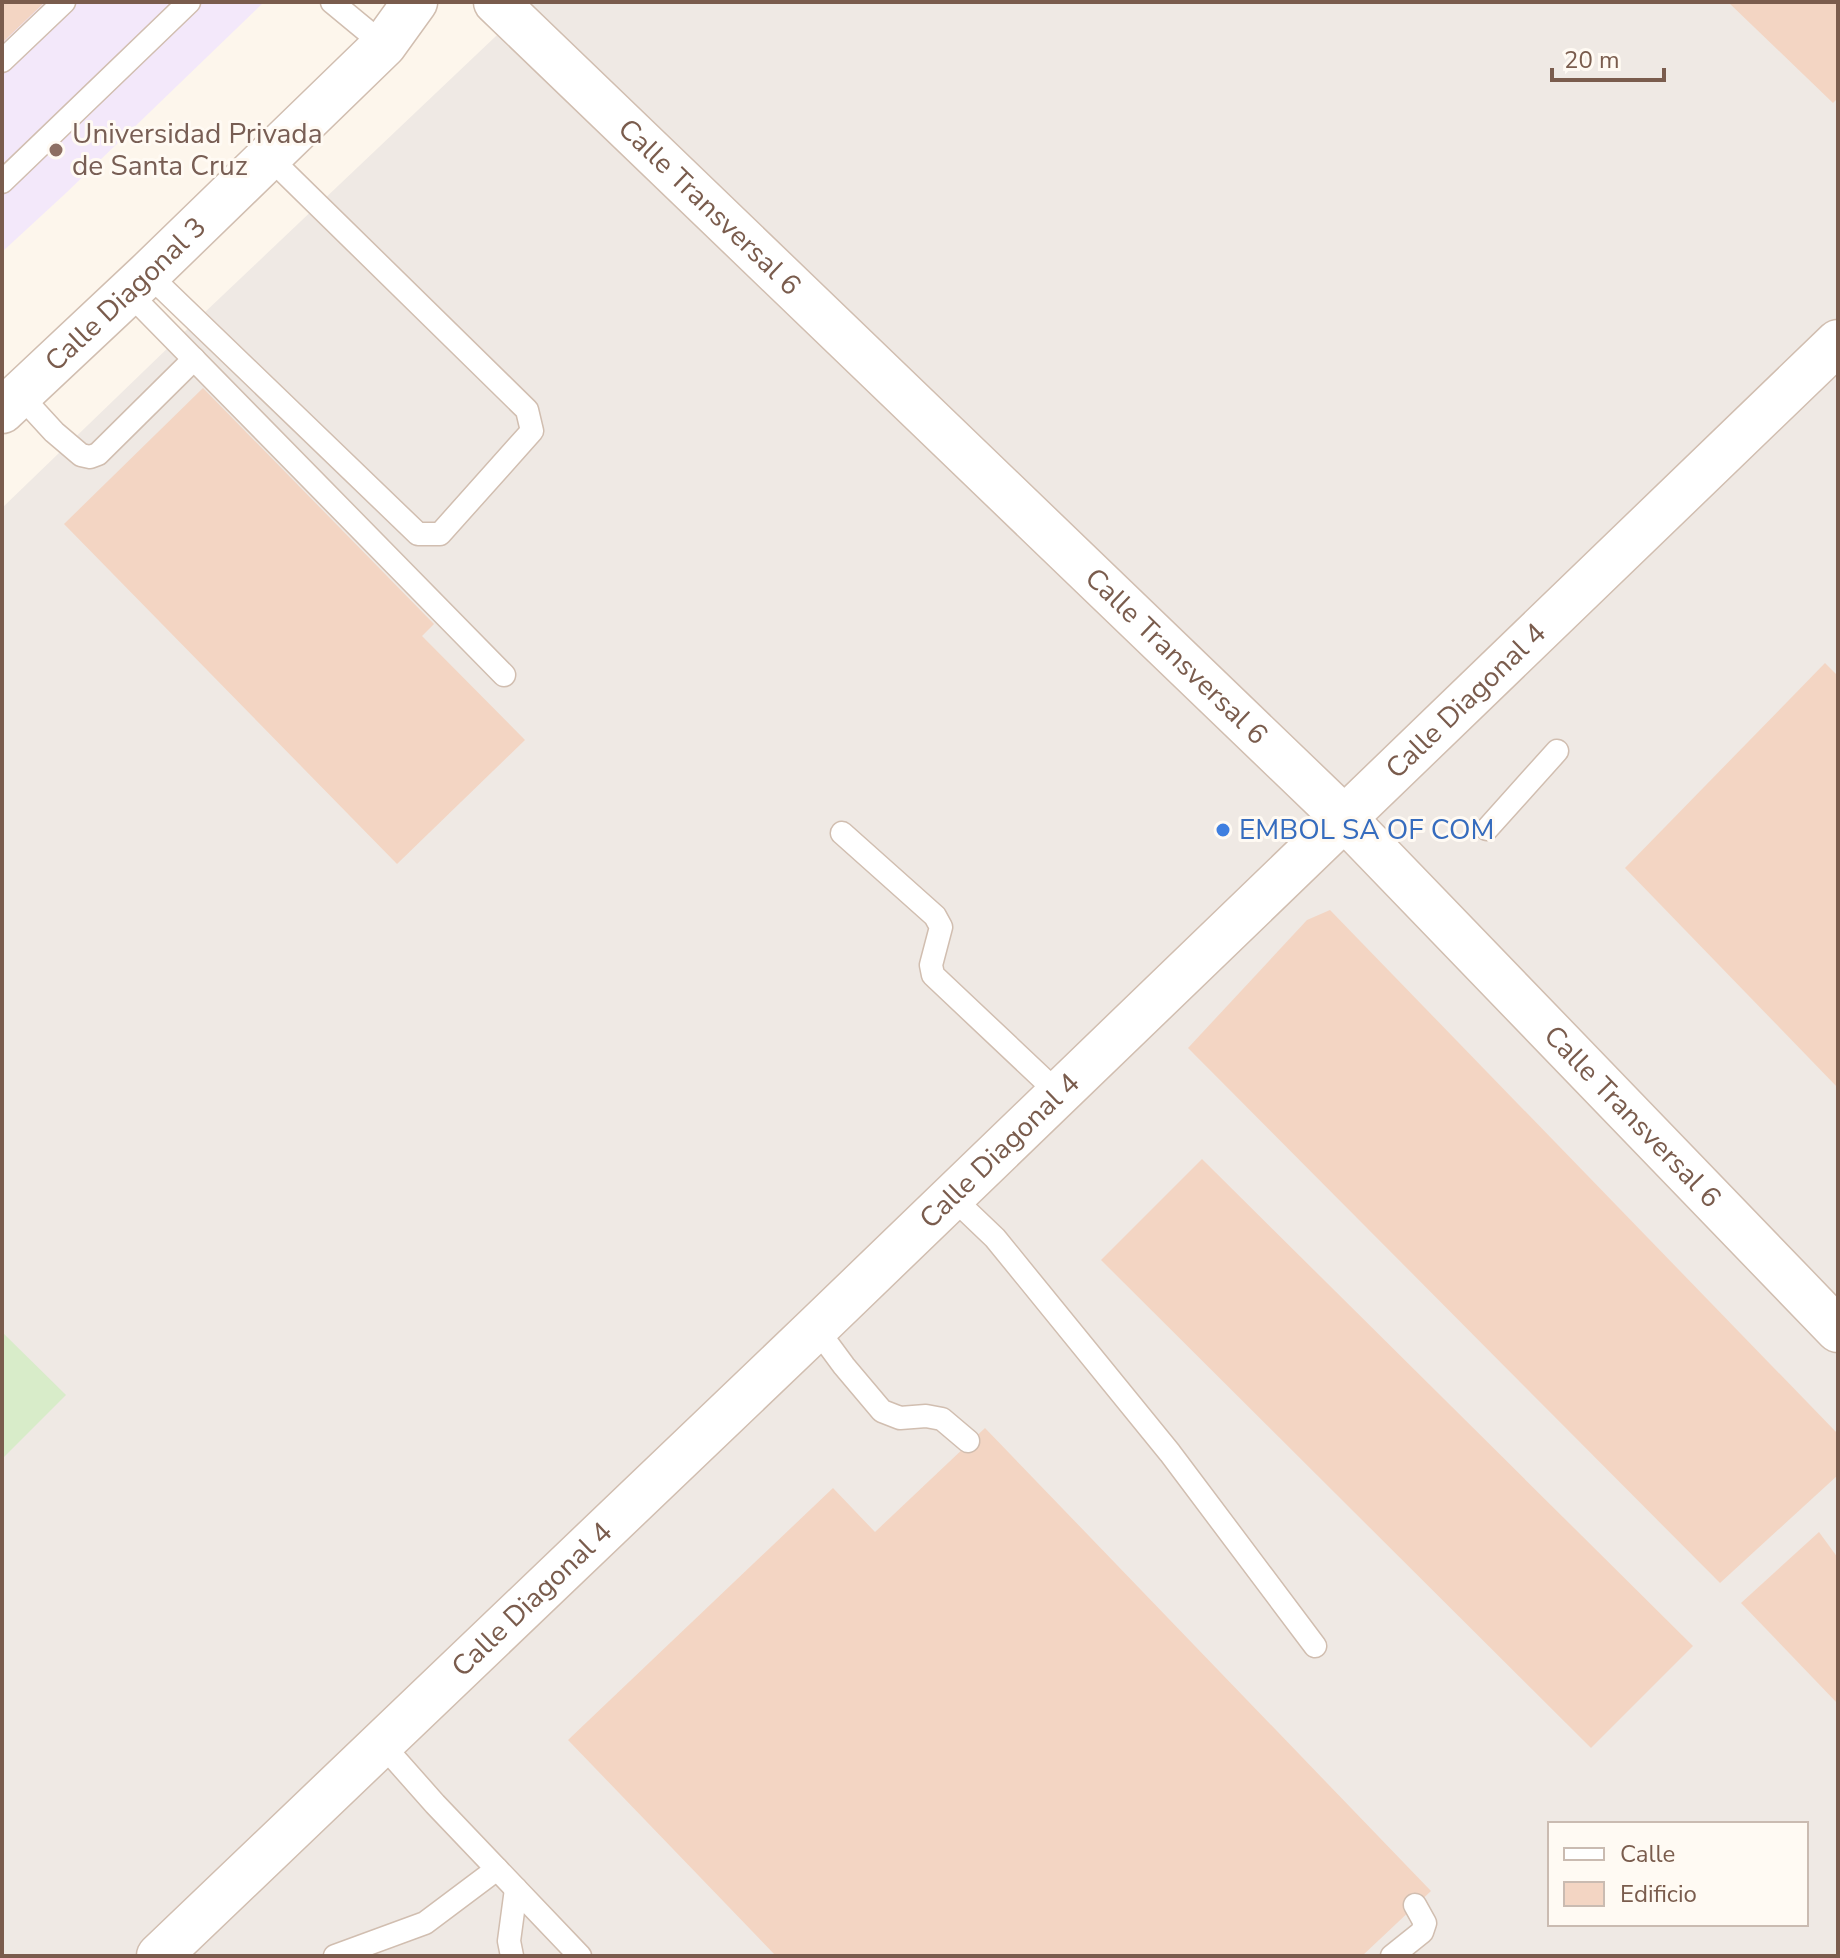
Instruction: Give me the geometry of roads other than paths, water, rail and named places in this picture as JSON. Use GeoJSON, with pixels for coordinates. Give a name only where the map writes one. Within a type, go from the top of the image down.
{"type":"FeatureCollection","features":[{"type":"Feature","properties":{"kind":"street","name":"Calle Diagonal 3"},"geometry":{"type":"LineString","coordinates":[[11,403],[384,45],[415,2]]}},
{"type":"Feature","properties":{"kind":"street","name":"Calle Transversal 6"},"geometry":{"type":"LineString","coordinates":[[496,2],[1343,817],[1838,1330]]}},
{"type":"Feature","properties":{"kind":"street","name":"Calle Diagonal 4"},"geometry":{"type":"LineString","coordinates":[[159,1956],[816,1328],[1838,342]]}},
{"type":"Feature","properties":{"kind":"lane"},"geometry":{"type":"LineString","coordinates":[[2,61],[64,2]]}},
{"type":"Feature","properties":{"kind":"lane"},"geometry":{"type":"LineString","coordinates":[[2,182],[189,2]]}},
{"type":"Feature","properties":{"kind":"lane"},"geometry":{"type":"LineString","coordinates":[[332,2],[384,45]]}},
{"type":"Feature","properties":{"kind":"lane"},"geometry":{"type":"LineString","coordinates":[[138,283],[418,534],[440,534],[532,431],[527,410],[269,157]]}},
{"type":"Feature","properties":{"kind":"lane"},"geometry":{"type":"LineString","coordinates":[[138,283],[194,359],[504,675]]}},
{"type":"Feature","properties":{"kind":"lane"},"geometry":{"type":"LineString","coordinates":[[11,403],[81,455],[90,457],[98,454],[194,359]]}},
{"type":"Feature","properties":{"kind":"lane"},"geometry":{"type":"LineString","coordinates":[[1487,829],[1557,751]]}},
{"type":"Feature","properties":{"kind":"lane"},"geometry":{"type":"LineString","coordinates":[[842,833],[935,916],[941,927],[931,965],[933,975],[1058,1093]]}},
{"type":"Feature","properties":{"kind":"lane"},"geometry":{"type":"LineString","coordinates":[[951,1196],[995,1238],[1170,1453],[1315,1646]]}},
{"type":"Feature","properties":{"kind":"lane"},"geometry":{"type":"LineString","coordinates":[[816,1328],[882,1411],[900,1418],[926,1416],[942,1419],[968,1441]]}},
{"type":"Feature","properties":{"kind":"lane"},"geometry":{"type":"LineString","coordinates":[[381,1743],[580,1956]]}},
{"type":"Feature","properties":{"kind":"lane"},"geometry":{"type":"LineString","coordinates":[[335,1956],[425,1923],[497,1869]]}},
{"type":"Feature","properties":{"kind":"lane"},"geometry":{"type":"LineString","coordinates":[[512,1956],[509,1941],[516,1889]]}},
{"type":"Feature","properties":{"kind":"lane"},"geometry":{"type":"LineString","coordinates":[[1392,1956],[1422,1932],[1425,1923],[1415,1905]]}},
{"type":"Feature","properties":{"kind":"place","name":"Universidad Privada de Santa Cruz"},"geometry":{"type":"Point","coordinates":[56,150]}},
{"type":"Feature","properties":{"kind":"place","name":"EMBOL SA OF COM"},"geometry":{"type":"Point","coordinates":[1223,830]}}]}
